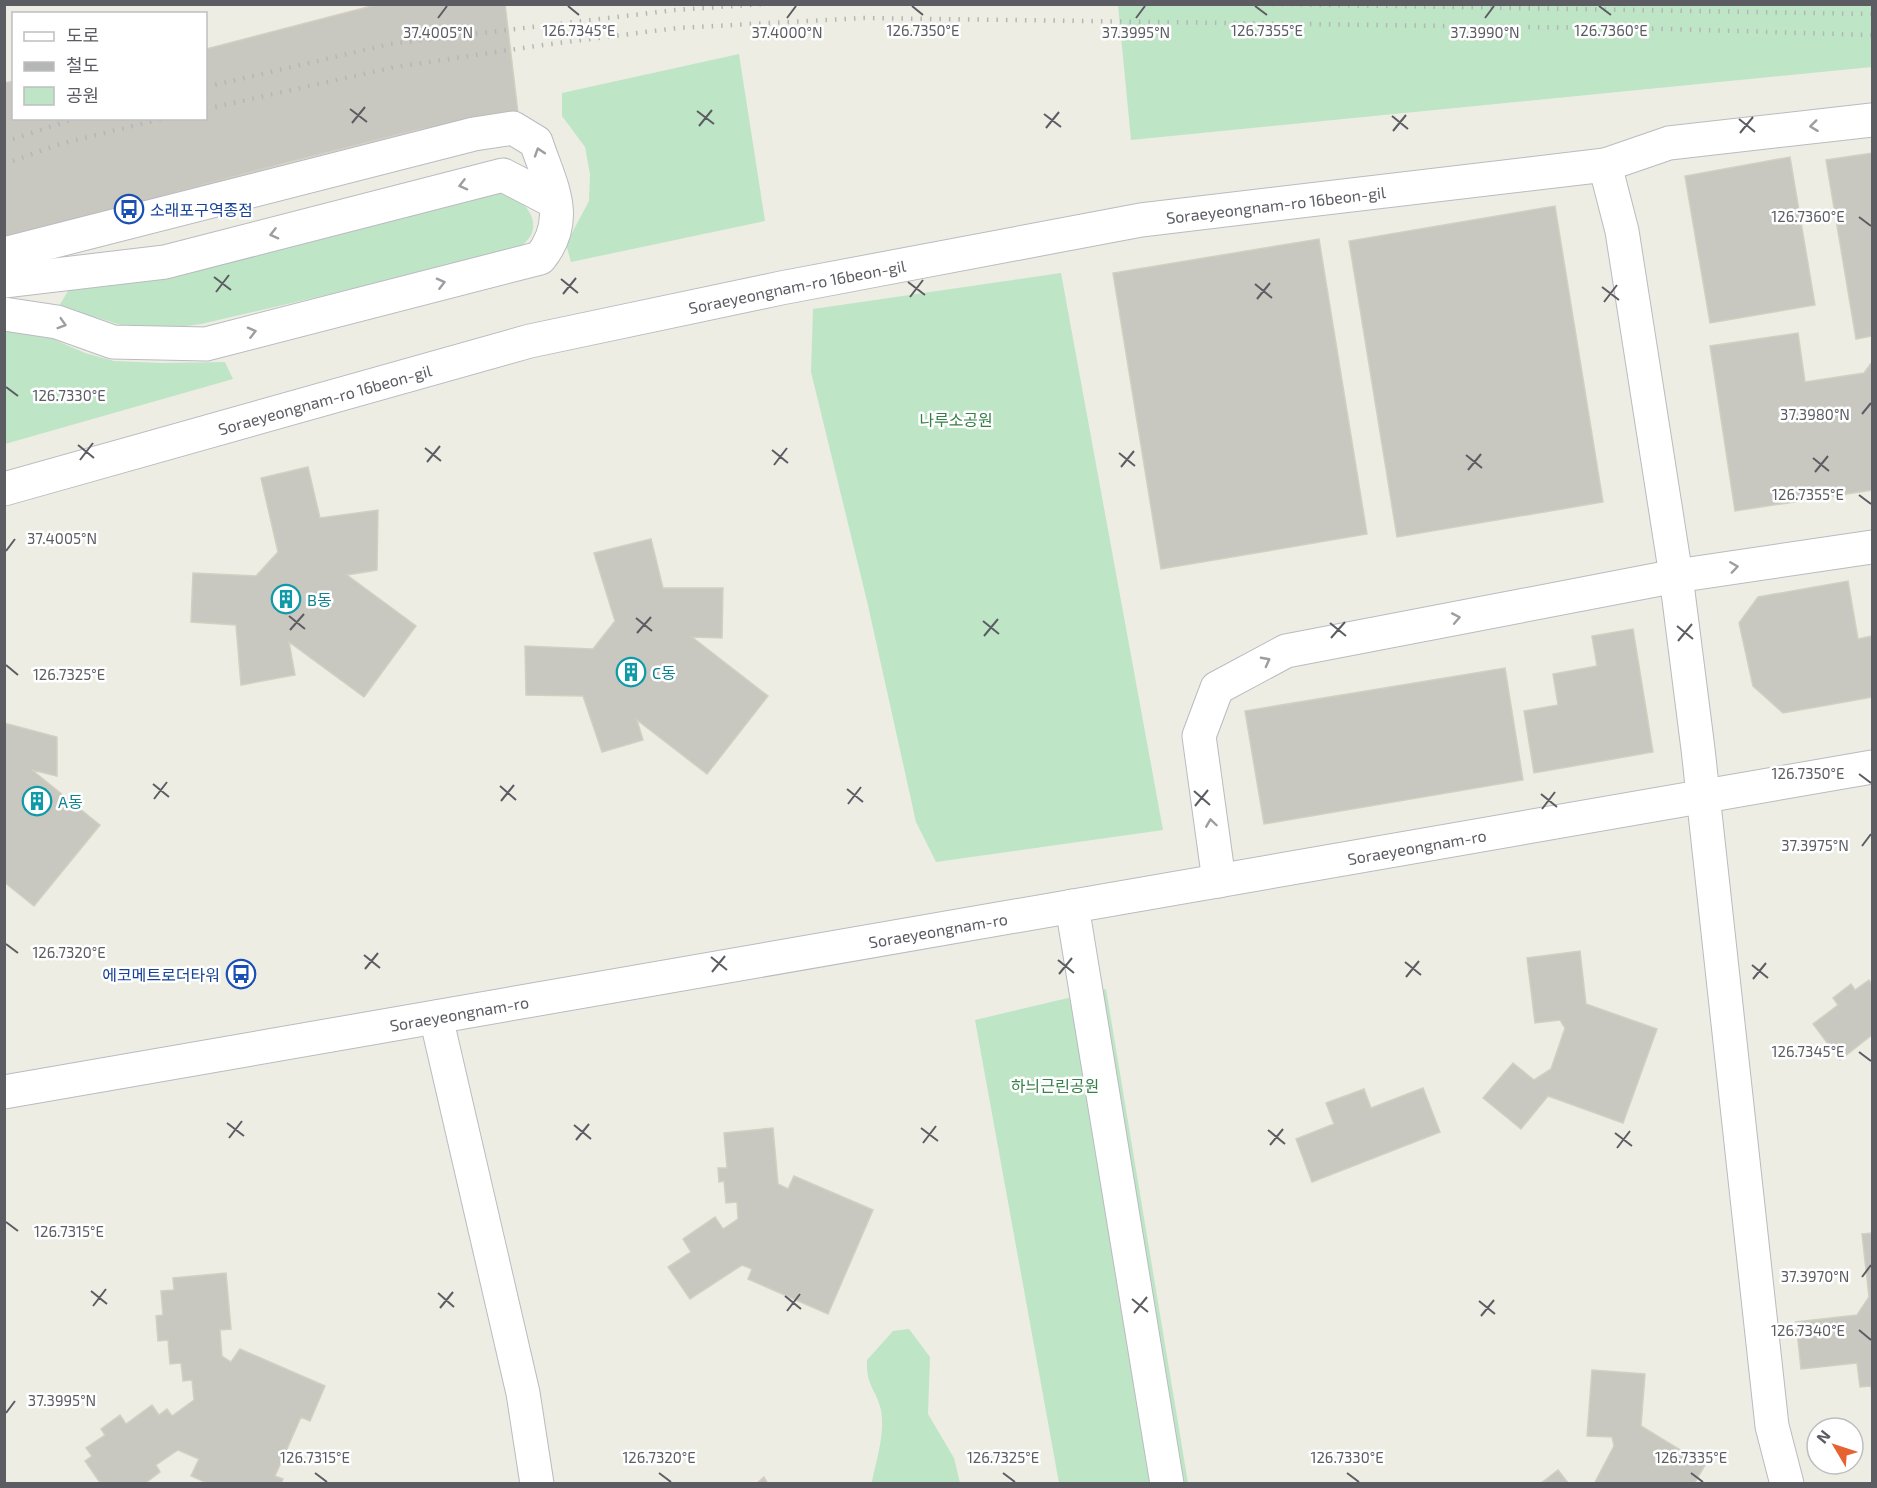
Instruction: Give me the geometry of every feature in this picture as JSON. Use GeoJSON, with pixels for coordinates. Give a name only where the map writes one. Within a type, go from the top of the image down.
{"type":"FeatureCollection","features":[{"type":"Feature","properties":{"kind":"street","name":"Soraeyeongnam-ro 16beon-gil"},"geometry":{"type":"LineString","coordinates":[[4,489],[530,341],[781,288],[1140,220],[1605,165],[1670,143],[1872,120]]}},
{"type":"Feature","properties":{"kind":"street"},"geometry":{"type":"LineString","coordinates":[[4,254],[462,137],[513,128],[536,142],[555,202],[558,226],[553,242],[540,258],[206,344],[113,342],[57,322],[4,314]]}},
{"type":"Feature","properties":{"kind":"street"},"geometry":{"type":"LineString","coordinates":[[1605,165],[1622,231],[1676,576],[1698,749],[1772,1426],[1787,1484]]}},
{"type":"Feature","properties":{"kind":"street"},"geometry":{"type":"LineString","coordinates":[[4,281],[165,262],[503,175],[555,202]]}},
{"type":"Feature","properties":{"kind":"street"},"geometry":{"type":"LineString","coordinates":[[1219,881],[1199,736],[1217,688],[1286,651],[1676,576],[1872,547]]}},
{"type":"Feature","properties":{"kind":"street","name":"Soraeyeongnam-ro"},"geometry":{"type":"LineString","coordinates":[[4,1092],[1872,767]]}},
{"type":"Feature","properties":{"kind":"street"},"geometry":{"type":"LineString","coordinates":[[1072,906],[1167,1484]]}},
{"type":"Feature","properties":{"kind":"street"},"geometry":{"type":"LineString","coordinates":[[436,1017],[523,1393],[536,1483]]}},
{"type":"Feature","properties":{"kind":"green space"},"geometry":{"type":"Polygon","coordinates":[[[1118,5],[1872,5],[1872,67],[1131,140],[1118,5]]]}},
{"type":"Feature","properties":{"kind":"green space"},"geometry":{"type":"Polygon","coordinates":[[[739,54],[765,221],[571,262],[566,244],[589,201],[590,174],[585,147],[562,116],[562,93],[739,54]]]}},
{"type":"Feature","properties":{"kind":"green space"},"geometry":{"type":"Polygon","coordinates":[[[497,190],[517,200],[532,217],[532,233],[517,251],[201,324],[144,332],[59,306],[71,286],[497,190]]]}},
{"type":"Feature","properties":{"kind":"green space","name":"나루소공원"},"geometry":{"type":"Polygon","coordinates":[[[1061,273],[1163,830],[936,862],[916,822],[867,601],[811,372],[813,309],[1061,273]]]}},
{"type":"Feature","properties":{"kind":"green space"},"geometry":{"type":"Polygon","coordinates":[[[4,325],[46,336],[85,353],[114,361],[225,362],[233,379],[5,444],[4,325]]]}},
{"type":"Feature","properties":{"kind":"green space","name":"하늬근린공원"},"geometry":{"type":"Polygon","coordinates":[[[1106,989],[1188,1483],[1059,1483],[975,1020],[1106,989]]]}},
{"type":"Feature","properties":{"kind":"green space"},"geometry":{"type":"Polygon","coordinates":[[[909,1329],[930,1357],[928,1414],[954,1458],[960,1483],[873,1484],[872,1481],[880,1446],[882,1419],[879,1403],[868,1376],[867,1360],[893,1331],[909,1329]]]}},
{"type":"Feature","properties":{"kind":"building"},"geometry":{"type":"Polygon","coordinates":[[[379,4],[505,4],[518,113],[417,130],[289,162],[177,192],[4,246],[4,83],[12,81],[12,120],[207,120],[207,49],[379,4]]]}},
{"type":"Feature","properties":{"kind":"building"},"geometry":{"type":"Polygon","coordinates":[[[1872,153],[1872,336],[1856,339],[1826,160],[1872,153]]]}},
{"type":"Feature","properties":{"kind":"building"},"geometry":{"type":"Polygon","coordinates":[[[1790,157],[1815,305],[1710,323],[1685,176],[1790,157]]]}},
{"type":"Feature","properties":{"kind":"building"},"geometry":{"type":"Polygon","coordinates":[[[1555,206],[1603,502],[1397,537],[1349,241],[1555,206]]]}},
{"type":"Feature","properties":{"kind":"building"},"geometry":{"type":"Polygon","coordinates":[[[1319,239],[1367,534],[1161,569],[1113,273],[1319,239]]]}},
{"type":"Feature","properties":{"kind":"building"},"geometry":{"type":"Polygon","coordinates":[[[1798,333],[1805,382],[1864,373],[1872,362],[1872,490],[1735,511],[1710,346],[1798,333]]]}},
{"type":"Feature","properties":{"kind":"building","name":"B동"},"geometry":{"type":"Polygon","coordinates":[[[308,467],[320,518],[378,510],[377,570],[347,575],[416,626],[364,697],[289,642],[295,675],[241,685],[236,625],[191,622],[193,573],[256,576],[278,552],[261,478],[308,467]]]}},
{"type":"Feature","properties":{"kind":"building","name":"C동"},"geometry":{"type":"Polygon","coordinates":[[[651,539],[663,588],[723,588],[722,638],[692,637],[768,696],[707,774],[637,720],[643,740],[602,752],[583,696],[526,695],[525,646],[593,649],[615,621],[594,553],[651,539]]]}},
{"type":"Feature","properties":{"kind":"building"},"geometry":{"type":"Polygon","coordinates":[[[1848,581],[1858,639],[1872,636],[1872,697],[1783,713],[1753,686],[1739,623],[1758,597],[1848,581]]]}},
{"type":"Feature","properties":{"kind":"building"},"geometry":{"type":"Polygon","coordinates":[[[1633,629],[1653,752],[1534,773],[1524,711],[1558,705],[1553,674],[1597,666],[1592,636],[1633,629]]]}},
{"type":"Feature","properties":{"kind":"building"},"geometry":{"type":"Polygon","coordinates":[[[1505,668],[1523,780],[1264,824],[1245,711],[1505,668]]]}},
{"type":"Feature","properties":{"kind":"building","name":"A동"},"geometry":{"type":"Polygon","coordinates":[[[4,723],[57,737],[57,776],[32,770],[100,825],[34,906],[4,882],[4,723]]]}},
{"type":"Feature","properties":{"kind":"building"},"geometry":{"type":"Polygon","coordinates":[[[1580,951],[1586,1004],[1657,1029],[1623,1123],[1548,1096],[1521,1129],[1483,1098],[1513,1063],[1534,1080],[1551,1069],[1565,1028],[1560,1020],[1535,1023],[1527,958],[1580,951]]]}},
{"type":"Feature","properties":{"kind":"building"},"geometry":{"type":"Polygon","coordinates":[[[1869,980],[1872,985],[1872,1035],[1840,1060],[1813,1024],[1838,1005],[1833,998],[1851,984],[1855,990],[1869,980]]]}},
{"type":"Feature","properties":{"kind":"building"},"geometry":{"type":"Polygon","coordinates":[[[1423,1088],[1440,1132],[1312,1182],[1296,1139],[1334,1124],[1326,1103],[1364,1089],[1371,1108],[1423,1088]]]}},
{"type":"Feature","properties":{"kind":"building"},"geometry":{"type":"Polygon","coordinates":[[[773,1128],[778,1184],[788,1189],[794,1176],[873,1210],[828,1314],[748,1279],[752,1269],[742,1265],[690,1299],[668,1267],[691,1252],[683,1239],[715,1217],[723,1229],[738,1219],[737,1202],[726,1203],[724,1181],[719,1182],[718,1168],[727,1168],[724,1133],[773,1128]]]}},
{"type":"Feature","properties":{"kind":"building"},"geometry":{"type":"Polygon","coordinates":[[[1872,1233],[1872,1395],[1871,1386],[1860,1387],[1857,1363],[1801,1369],[1796,1322],[1857,1315],[1869,1297],[1862,1234],[1872,1233]]]}},
{"type":"Feature","properties":{"kind":"building"},"geometry":{"type":"Polygon","coordinates":[[[226,1273],[231,1329],[220,1330],[222,1356],[231,1362],[240,1349],[325,1386],[310,1421],[301,1417],[275,1476],[283,1479],[281,1484],[209,1484],[191,1476],[199,1459],[178,1450],[156,1465],[160,1472],[144,1484],[101,1484],[85,1461],[92,1456],[86,1448],[105,1435],[101,1429],[120,1415],[126,1424],[152,1405],[159,1415],[167,1409],[172,1416],[194,1400],[192,1380],[183,1381],[181,1363],[170,1364],[168,1340],[158,1341],[156,1316],[163,1315],[161,1291],[174,1290],[173,1278],[226,1273]]]}},
{"type":"Feature","properties":{"kind":"building"},"geometry":{"type":"Polygon","coordinates":[[[1592,1370],[1645,1374],[1641,1426],[1705,1465],[1694,1484],[1594,1484],[1614,1446],[1612,1437],[1587,1436],[1592,1370]]]}},
{"type":"Feature","properties":{"kind":"building"},"geometry":{"type":"Polygon","coordinates":[[[1558,1470],[1569,1484],[1540,1484],[1558,1470]]]}},
{"type":"Feature","properties":{"kind":"building"},"geometry":{"type":"Polygon","coordinates":[[[764,1477],[768,1484],[756,1484],[764,1477]]]}},
{"type":"Feature","properties":{"kind":"railway"},"geometry":{"type":"LineString","coordinates":[[207,87],[390,44],[675,10],[764,4]]}},
{"type":"Feature","properties":{"kind":"railway"},"geometry":{"type":"LineString","coordinates":[[1272,4],[1872,14]]}},
{"type":"Feature","properties":{"kind":"railway"},"geometry":{"type":"LineString","coordinates":[[207,109],[395,67],[543,45],[677,28],[864,18],[1669,29],[1872,35]]}},
{"type":"Feature","properties":{"kind":"railway"},"geometry":{"type":"LineString","coordinates":[[4,142],[71,120]]}},
{"type":"Feature","properties":{"kind":"railway"},"geometry":{"type":"LineString","coordinates":[[4,164],[60,144],[157,120]]}},
{"type":"Feature","properties":{"kind":"place","name":"소래포구역종점"},"geometry":{"type":"Point","coordinates":[129,209]}},
{"type":"Feature","properties":{"kind":"place","name":"B동"},"geometry":{"type":"Point","coordinates":[286,599]}},
{"type":"Feature","properties":{"kind":"place","name":"C동"},"geometry":{"type":"Point","coordinates":[631,672]}},
{"type":"Feature","properties":{"kind":"place","name":"A동"},"geometry":{"type":"Point","coordinates":[37,801]}},
{"type":"Feature","properties":{"kind":"place","name":"에코메트로더타워"},"geometry":{"type":"Point","coordinates":[241,974]}}]}
